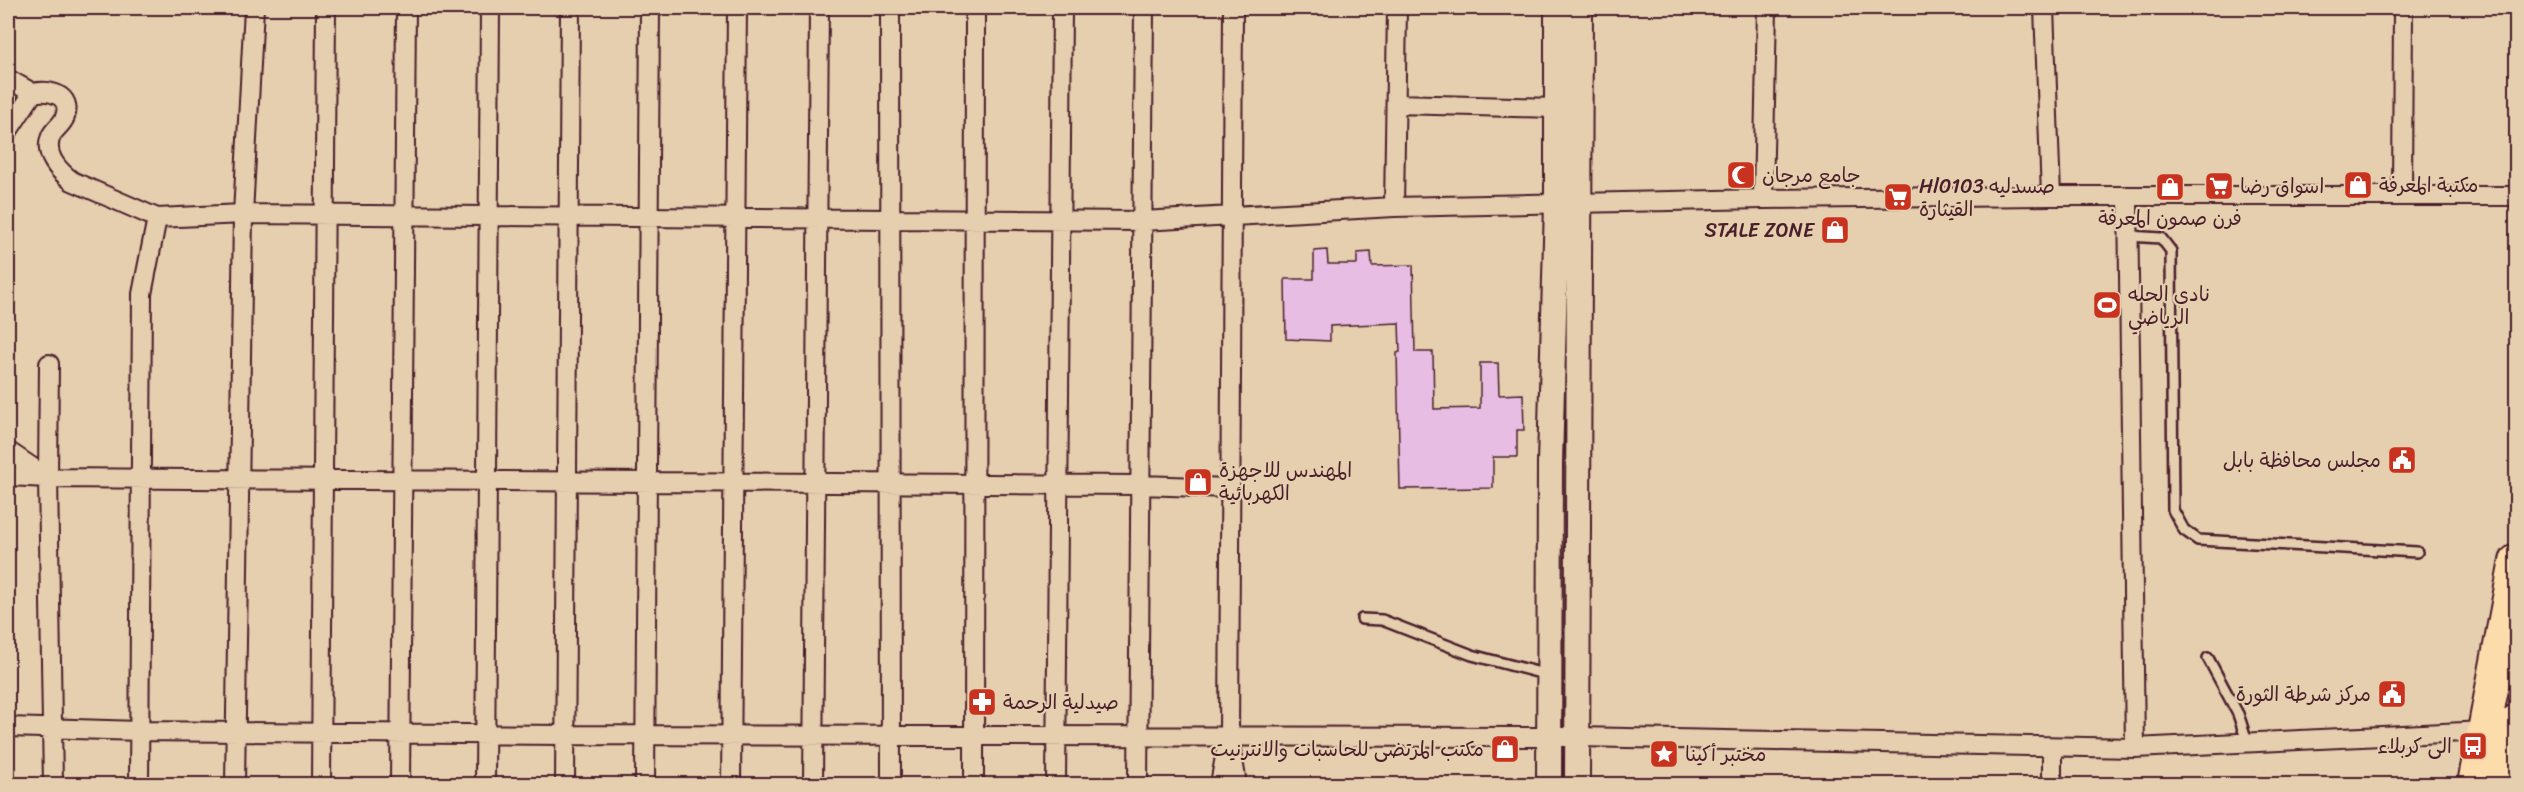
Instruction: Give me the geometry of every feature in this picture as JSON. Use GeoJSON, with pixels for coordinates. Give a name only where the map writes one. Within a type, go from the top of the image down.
{"type":"FeatureCollection","features":[{"type":"Feature","properties":{"kind":"highway"},"geometry":{"type":"LineString","coordinates":[[2474,784],[2517,561]]}},
{"type":"Feature","properties":{"kind":"highway"},"geometry":{"type":"LineString","coordinates":[[2505,784],[2516,722]]}},
{"type":"Feature","properties":{"kind":"street"},"geometry":{"type":"LineString","coordinates":[[235,784],[243,214],[254,8]]}},
{"type":"Feature","properties":{"kind":"street"},"geometry":{"type":"LineString","coordinates":[[321,784],[326,8]]}},
{"type":"Feature","properties":{"kind":"street"},"geometry":{"type":"LineString","coordinates":[[400,784],[406,8]]}},
{"type":"Feature","properties":{"kind":"street"},"geometry":{"type":"LineString","coordinates":[[485,784],[490,8]]}},
{"type":"Feature","properties":{"kind":"street"},"geometry":{"type":"LineString","coordinates":[[565,784],[570,8]]}},
{"type":"Feature","properties":{"kind":"street"},"geometry":{"type":"LineString","coordinates":[[645,784],[651,8]]}},
{"type":"Feature","properties":{"kind":"street"},"geometry":{"type":"LineString","coordinates":[[731,784],[737,8]]}},
{"type":"Feature","properties":{"kind":"street"},"geometry":{"type":"LineString","coordinates":[[813,784],[819,8]]}},
{"type":"Feature","properties":{"kind":"street"},"geometry":{"type":"LineString","coordinates":[[890,8],[891,784]]}},
{"type":"Feature","properties":{"kind":"street"},"geometry":{"type":"LineString","coordinates":[[974,784],[975,8]]}},
{"type":"Feature","properties":{"kind":"street"},"geometry":{"type":"LineString","coordinates":[[1056,784],[1062,8]]}},
{"type":"Feature","properties":{"kind":"street"},"geometry":{"type":"LineString","coordinates":[[1138,784],[1144,8]]}},
{"type":"Feature","properties":{"kind":"street"},"geometry":{"type":"LineString","coordinates":[[1220,784],[1229,736],[1233,8]]}},
{"type":"Feature","properties":{"kind":"street"},"geometry":{"type":"LineString","coordinates":[[1394,207],[1397,8]]}},
{"type":"Feature","properties":{"kind":"street"},"geometry":{"type":"LineString","coordinates":[[1557,8],[1557,108],[1568,204],[1577,784]]}},
{"type":"Feature","properties":{"kind":"street"},"geometry":{"type":"LineString","coordinates":[[1549,784],[1551,463],[1580,8]]}},
{"type":"Feature","properties":{"kind":"street"},"geometry":{"type":"LineString","coordinates":[[1762,200],[1767,8]]}},
{"type":"Feature","properties":{"kind":"street"},"geometry":{"type":"LineString","coordinates":[[2044,8],[2051,196]]}},
{"type":"Feature","properties":{"kind":"street"},"geometry":{"type":"LineString","coordinates":[[2402,195],[2403,8]]}},
{"type":"Feature","properties":{"kind":"street"},"geometry":{"type":"LineString","coordinates":[[8,79],[33,93]]}},
{"type":"Feature","properties":{"kind":"street"},"geometry":{"type":"LineString","coordinates":[[8,130],[33,93],[45,90],[57,94],[63,99],[67,108],[64,120],[50,138],[50,151],[53,162],[61,173],[72,181],[157,218],[243,214],[1142,221],[1231,214],[1394,207],[1762,200],[2051,196],[2517,196]]}},
{"type":"Feature","properties":{"kind":"street"},"geometry":{"type":"LineString","coordinates":[[1396,104],[1557,108]]}},
{"type":"Feature","properties":{"kind":"street"},"geometry":{"type":"LineString","coordinates":[[2128,197],[2135,748]]}},
{"type":"Feature","properties":{"kind":"street"},"geometry":{"type":"LineString","coordinates":[[139,784],[142,294],[157,218]]}},
{"type":"Feature","properties":{"kind":"street"},"geometry":{"type":"LineString","coordinates":[[49,364],[48,478],[53,784]]}},
{"type":"Feature","properties":{"kind":"street"},"geometry":{"type":"LineString","coordinates":[[8,451],[48,478]]}},
{"type":"Feature","properties":{"kind":"street"},"geometry":{"type":"LineString","coordinates":[[8,476],[567,483],[1141,485],[1229,488]]}},
{"type":"Feature","properties":{"kind":"street"},"geometry":{"type":"LineString","coordinates":[[8,727],[401,734],[1138,738],[1577,737],[2135,748],[2484,731]]}},
{"type":"Feature","properties":{"kind":"street"},"geometry":{"type":"LineString","coordinates":[[1229,736],[1238,784]]}},
{"type":"Feature","properties":{"kind":"street"},"geometry":{"type":"LineString","coordinates":[[2052,747],[2052,784]]}},
{"type":"Feature","properties":{"kind":"lane"},"geometry":{"type":"LineString","coordinates":[[2128,236],[2161,238],[2171,251],[2173,510],[2184,530],[2198,540],[2417,552]]}},
{"type":"Feature","properties":{"kind":"lane"},"geometry":{"type":"LineString","coordinates":[[1362,619],[1382,620],[1472,655],[1551,676]]}},
{"type":"Feature","properties":{"kind":"lane"},"geometry":{"type":"LineString","coordinates":[[2208,658],[2238,714],[2247,741]]}},
{"type":"Feature","properties":{"kind":"building"},"geometry":{"type":"Polygon","coordinates":[[[1327,250],[1328,264],[1357,264],[1357,253],[1371,252],[1372,266],[1413,265],[1415,352],[1433,352],[1434,409],[1480,408],[1480,363],[1498,363],[1499,395],[1523,394],[1524,430],[1517,430],[1517,457],[1493,457],[1493,488],[1400,489],[1397,353],[1400,352],[1399,323],[1330,326],[1330,341],[1286,339],[1285,279],[1314,279],[1314,251],[1327,250]]]}},
{"type":"Feature","properties":{"kind":"place","name":"جامع مرجان"},"geometry":{"type":"Point","coordinates":[1741,175]}},
{"type":"Feature","properties":{"kind":"place","name":"مكتبة المعرفة"},"geometry":{"type":"Point","coordinates":[2358,185]}},
{"type":"Feature","properties":{"kind":"place","name":"اسواق رضا"},"geometry":{"type":"Point","coordinates":[2219,186]}},
{"type":"Feature","properties":{"kind":"place","name":"فرن صمون المعرفة"},"geometry":{"type":"Point","coordinates":[2170,187]}},
{"type":"Feature","properties":{"kind":"place","name":"Hl0103 صسدليه القيثارة"},"geometry":{"type":"Point","coordinates":[1898,197]}},
{"type":"Feature","properties":{"kind":"place","name":"STALE ZONE"},"geometry":{"type":"Point","coordinates":[1835,230]}},
{"type":"Feature","properties":{"kind":"place","name":"نادي الحله الرياضي"},"geometry":{"type":"Point","coordinates":[2107,305]}},
{"type":"Feature","properties":{"kind":"place","name":"مجلس محافظة بابل"},"geometry":{"type":"Point","coordinates":[2402,460]}},
{"type":"Feature","properties":{"kind":"place","name":"المهندس للاجهزة الكهربائية"},"geometry":{"type":"Point","coordinates":[1198,482]}},
{"type":"Feature","properties":{"kind":"place","name":"مركز شرطة الثورة"},"geometry":{"type":"Point","coordinates":[2392,694]}},
{"type":"Feature","properties":{"kind":"place","name":"صيدلية الرحمة"},"geometry":{"type":"Point","coordinates":[982,702]}},
{"type":"Feature","properties":{"kind":"place","name":"الى كربلاء"},"geometry":{"type":"Point","coordinates":[2473,746]}},
{"type":"Feature","properties":{"kind":"place","name":"مكتب المرتضى للحاسبات والانترنيت"},"geometry":{"type":"Point","coordinates":[1505,749]}},
{"type":"Feature","properties":{"kind":"place","name":"مختبر أكينا"},"geometry":{"type":"Point","coordinates":[1664,754]}}]}
